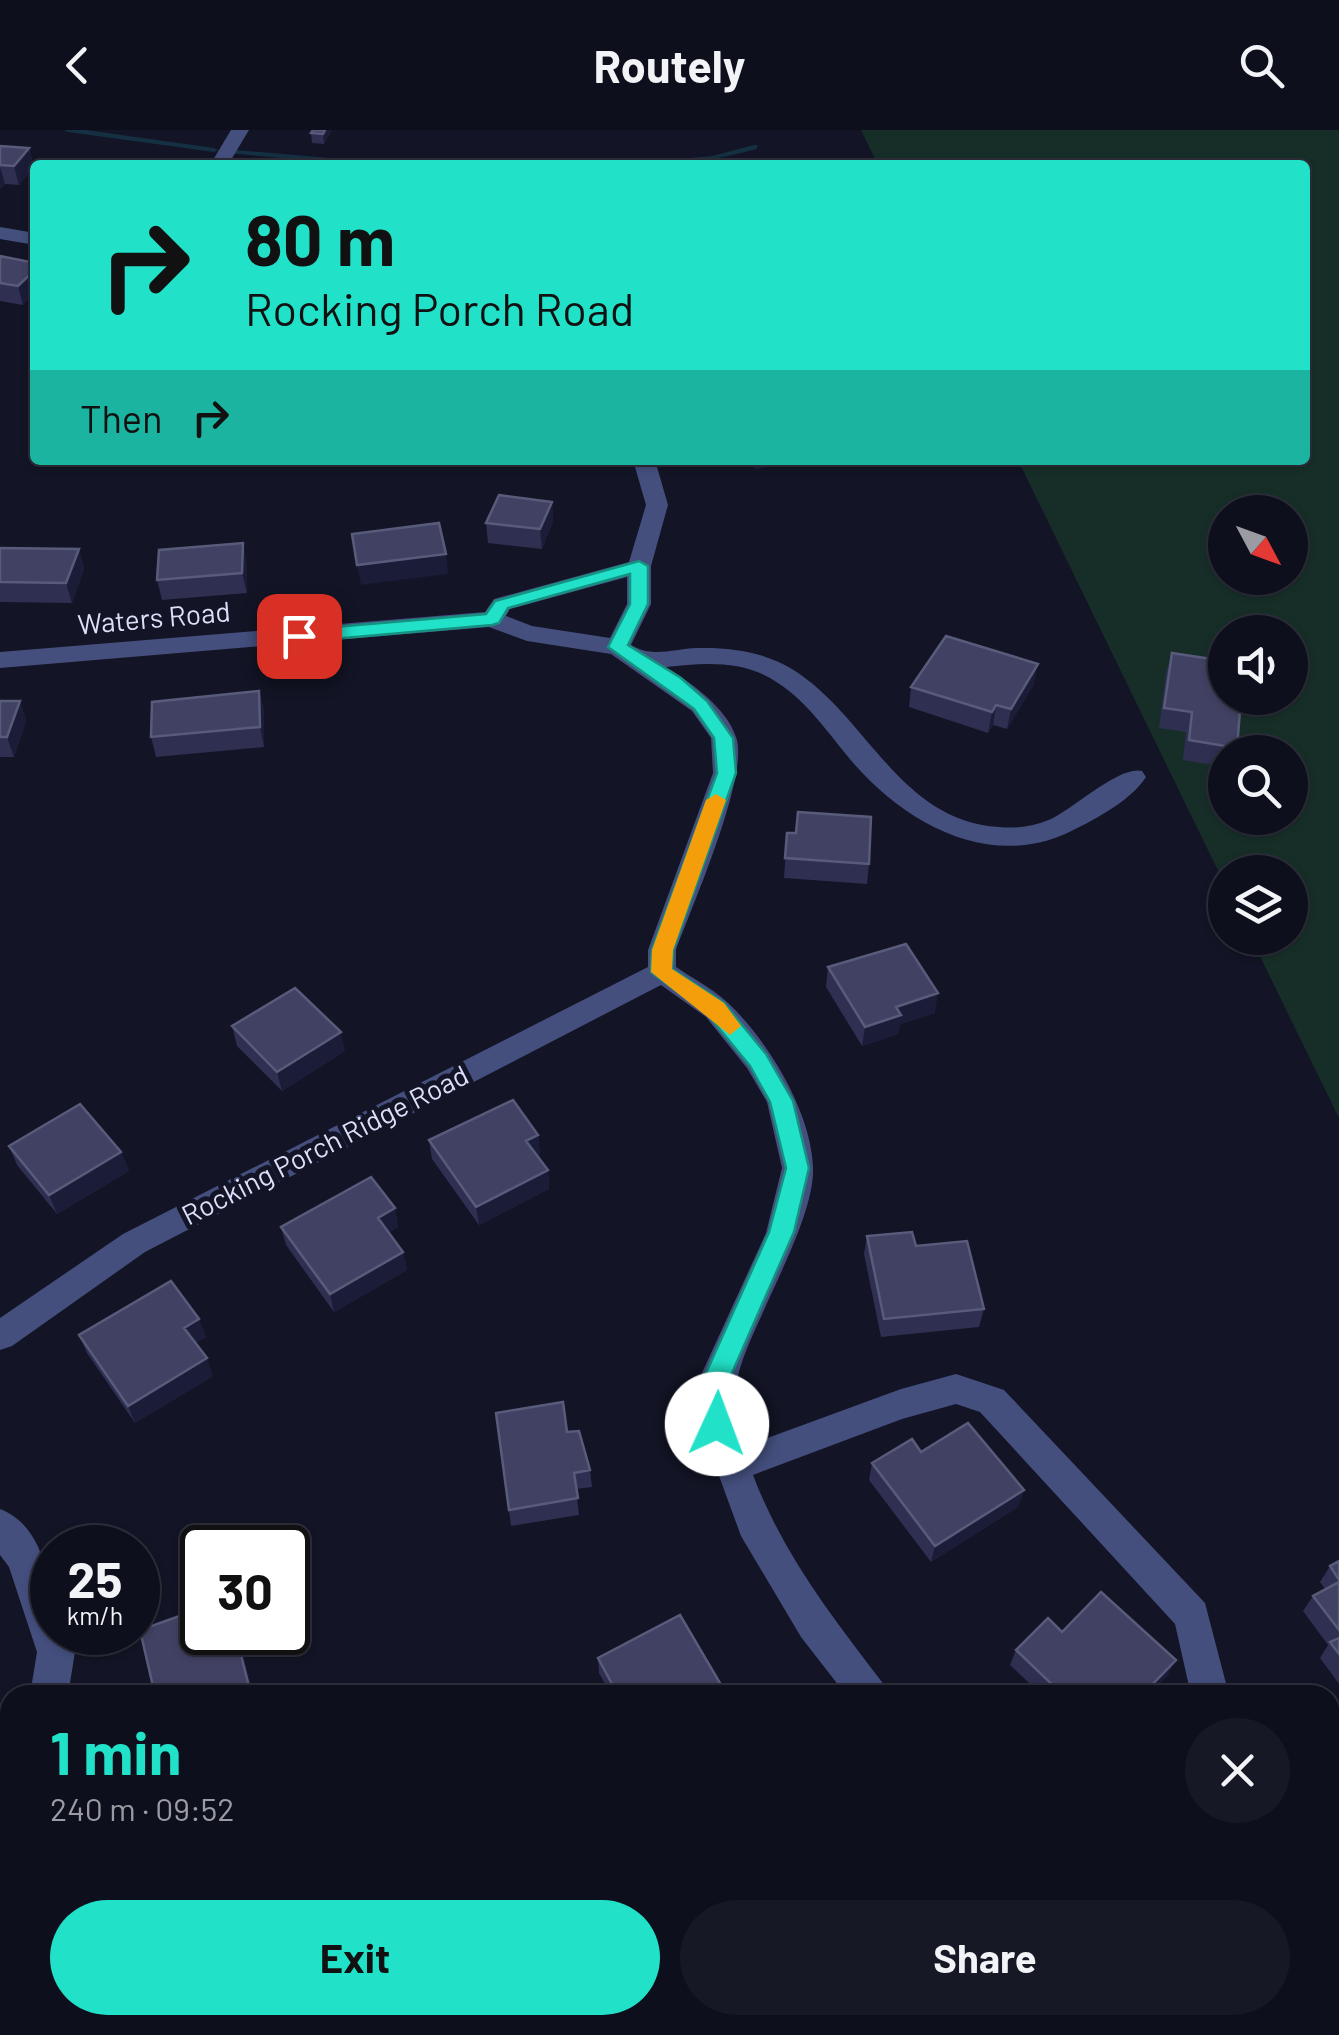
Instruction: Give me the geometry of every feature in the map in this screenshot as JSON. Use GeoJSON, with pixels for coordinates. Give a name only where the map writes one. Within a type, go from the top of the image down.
{"type":"FeatureCollection","features":[{"type":"Feature","properties":{"kind":"street"},"geometry":{"type":"LineString","coordinates":[[222,160],[240,130]]}},
{"type":"Feature","properties":{"kind":"street"},"geometry":{"type":"LineString","coordinates":[[0,232],[30,238]]}},
{"type":"Feature","properties":{"kind":"street"},"geometry":{"type":"LineString","coordinates":[[629,654],[639,604],[639,566],[657,506],[645,465]]}},
{"type":"Feature","properties":{"kind":"street","name":"Waters Road"},"geometry":{"type":"LineString","coordinates":[[492,619],[502,604],[639,566]]}},
{"type":"Feature","properties":{"kind":"street","name":"Waters Road"},"geometry":{"type":"LineString","coordinates":[[0,660],[492,619],[527,633],[629,654]]}},
{"type":"Feature","properties":{"kind":"street"},"geometry":{"type":"LineString","coordinates":[[629,654],[708,654],[782,674],[815,702],[881,778],[901,795],[948,823],[986,835],[1026,836],[1048,830],[1092,807],[1133,777]]}},
{"type":"Feature","properties":{"kind":"street"},"geometry":{"type":"LineString","coordinates":[[629,654],[701,705],[724,738],[726,773],[662,950],[662,972],[716,1009],[758,1060],[782,1101],[798,1168],[782,1232],[719,1373],[717,1424],[764,1540],[814,1624],[860,1685]]}},
{"type":"Feature","properties":{"kind":"street","name":"Rocking Porch Ridge Road"},"geometry":{"type":"LineString","coordinates":[[0,1336],[134,1243],[662,972]]}},
{"type":"Feature","properties":{"kind":"street"},"geometry":{"type":"LineString","coordinates":[[732,1467],[901,1404],[956,1389],[992,1401],[1192,1615],[1208,1685]]}},
{"type":"Feature","properties":{"kind":"street"},"geometry":{"type":"LineString","coordinates":[[0,1526],[24,1558],[56,1652],[51,1685]]}},
{"type":"Feature","properties":{"kind":"green space"},"geometry":{"type":"Polygon","coordinates":[[[861,130],[1339,130],[1339,1118],[1259,955],[1308,955],[1308,855],[1210,855],[1020,465],[1310,465],[1310,160],[876,160],[861,130]]]}},
{"type":"Feature","properties":{"kind":"building"},"geometry":{"type":"Polygon","coordinates":[[[0,146],[29,148],[14,166],[0,165],[0,146]]]}},
{"type":"Feature","properties":{"kind":"building"},"geometry":{"type":"Polygon","coordinates":[[[0,256],[30,262],[30,275],[18,286],[0,283],[0,256]]]}},
{"type":"Feature","properties":{"kind":"building"},"geometry":{"type":"Polygon","coordinates":[[[499,495],[552,502],[540,529],[486,523],[499,495]]]}},
{"type":"Feature","properties":{"kind":"building"},"geometry":{"type":"Polygon","coordinates":[[[439,523],[446,554],[357,565],[352,534],[439,523]]]}},
{"type":"Feature","properties":{"kind":"building"},"geometry":{"type":"Polygon","coordinates":[[[243,543],[242,573],[157,580],[159,550],[243,543]]]}},
{"type":"Feature","properties":{"kind":"building"},"geometry":{"type":"Polygon","coordinates":[[[0,548],[79,549],[66,583],[0,582],[0,548]]]}},
{"type":"Feature","properties":{"kind":"building"},"geometry":{"type":"Polygon","coordinates":[[[946,636],[1038,664],[1011,709],[996,705],[992,712],[911,687],[946,636]]]}},
{"type":"Feature","properties":{"kind":"building"},"geometry":{"type":"Polygon","coordinates":[[[1172,653],[1208,658],[1208,715],[1240,715],[1238,735],[1208,735],[1208,743],[1189,740],[1192,712],[1164,708],[1172,653]]]}},
{"type":"Feature","properties":{"kind":"building"},"geometry":{"type":"Polygon","coordinates":[[[259,691],[260,727],[151,737],[152,702],[259,691]]]}},
{"type":"Feature","properties":{"kind":"building"},"geometry":{"type":"Polygon","coordinates":[[[0,701],[20,701],[7,737],[0,737],[0,701]]]}},
{"type":"Feature","properties":{"kind":"building"},"geometry":{"type":"Polygon","coordinates":[[[798,812],[871,817],[869,864],[785,858],[787,833],[796,833],[798,812]]]}},
{"type":"Feature","properties":{"kind":"building"},"geometry":{"type":"Polygon","coordinates":[[[906,944],[938,993],[896,1007],[901,1015],[865,1027],[828,967],[906,944]]]}},
{"type":"Feature","properties":{"kind":"building"},"geometry":{"type":"Polygon","coordinates":[[[295,988],[341,1032],[277,1072],[232,1026],[295,988]]]}},
{"type":"Feature","properties":{"kind":"building"},"geometry":{"type":"Polygon","coordinates":[[[513,1100],[538,1135],[526,1141],[548,1170],[476,1207],[429,1140],[513,1100]]]}},
{"type":"Feature","properties":{"kind":"building"},"geometry":{"type":"Polygon","coordinates":[[[80,1104],[121,1152],[49,1195],[9,1146],[80,1104]]]}},
{"type":"Feature","properties":{"kind":"building"},"geometry":{"type":"Polygon","coordinates":[[[371,1177],[395,1208],[378,1218],[403,1252],[330,1294],[281,1227],[371,1177]]]}},
{"type":"Feature","properties":{"kind":"building"},"geometry":{"type":"Polygon","coordinates":[[[912,1232],[916,1246],[967,1241],[984,1309],[884,1319],[867,1236],[912,1232]]]}},
{"type":"Feature","properties":{"kind":"building"},"geometry":{"type":"Polygon","coordinates":[[[171,1281],[199,1319],[184,1328],[207,1358],[128,1406],[79,1335],[171,1281]]]}},
{"type":"Feature","properties":{"kind":"building"},"geometry":{"type":"Polygon","coordinates":[[[563,1402],[567,1432],[579,1431],[590,1470],[574,1473],[578,1498],[509,1510],[496,1413],[563,1402]]]}},
{"type":"Feature","properties":{"kind":"building"},"geometry":{"type":"Polygon","coordinates":[[[968,1423],[1024,1490],[935,1546],[872,1463],[912,1439],[921,1452],[968,1423]]]}},
{"type":"Feature","properties":{"kind":"building"},"geometry":{"type":"Polygon","coordinates":[[[1339,1561],[1339,1580],[1330,1566],[1339,1561]]]}},
{"type":"Feature","properties":{"kind":"building"},"geometry":{"type":"Polygon","coordinates":[[[1339,1582],[1339,1630],[1313,1596],[1339,1582]]]}},
{"type":"Feature","properties":{"kind":"building"},"geometry":{"type":"Polygon","coordinates":[[[1101,1592],[1176,1660],[1152,1685],[1053,1685],[1016,1650],[1048,1618],[1062,1632],[1101,1592]]]}},
{"type":"Feature","properties":{"kind":"building"},"geometry":{"type":"Polygon","coordinates":[[[680,1615],[721,1685],[613,1685],[598,1658],[680,1615]]]}},
{"type":"Feature","properties":{"kind":"building"},"geometry":{"type":"Polygon","coordinates":[[[180,1616],[180,1655],[241,1655],[249,1685],[153,1685],[146,1655],[160,1655],[160,1623],[180,1616]]]}},
{"type":"Feature","properties":{"kind":"building"},"geometry":{"type":"Polygon","coordinates":[[[1339,1638],[1339,1654],[1330,1642],[1339,1638]]]}},
{"type":"Feature","properties":{"kind":"waterway"},"geometry":{"type":"LineString","coordinates":[[68,130],[214,150]]}},
{"type":"Feature","properties":{"kind":"waterway"},"geometry":{"type":"LineString","coordinates":[[692,160],[754,147]]}},
{"type":"Feature","properties":{"kind":"waterway"},"geometry":{"type":"LineString","coordinates":[[238,152],[324,160]]}},
{"type":"Feature","properties":{"kind":"slow traffic"},"geometry":{"type":"LineString","coordinates":[[716,800],[662,950],[662,972],[716,1009],[730,1026]]}},
{"type":"Feature","properties":{"kind":"route"},"geometry":{"type":"LineString","coordinates":[[299,636],[492,619],[502,604],[639,566],[639,604],[618,647],[701,705],[724,738],[726,773],[662,950],[662,972],[716,1009],[758,1060],[782,1101],[798,1168],[782,1232],[719,1373],[717,1424]]}}]}
